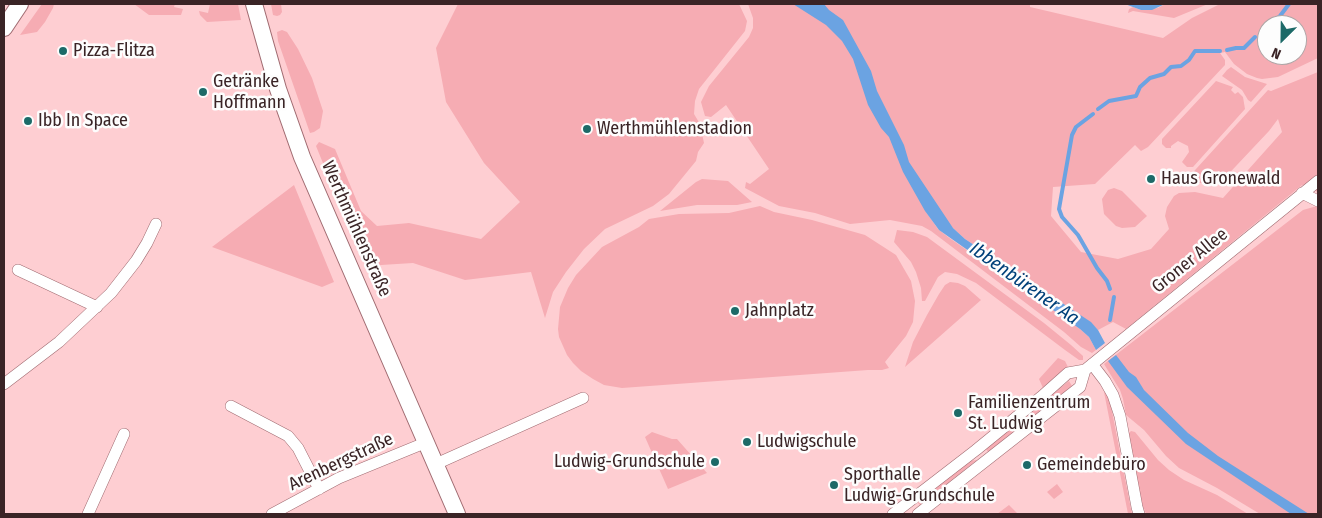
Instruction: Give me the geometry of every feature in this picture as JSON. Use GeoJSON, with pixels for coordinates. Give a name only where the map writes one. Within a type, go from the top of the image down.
{"type":"FeatureCollection","features":[{"type":"Feature","properties":{"kind":"main road"},"geometry":{"type":"LineString","coordinates":[[5,24],[20,4]]}},
{"type":"Feature","properties":{"kind":"main road","name":"Werthmühlenstraße"},"geometry":{"type":"LineString","coordinates":[[254,4],[278,89],[302,157],[457,514]]}},
{"type":"Feature","properties":{"kind":"street","name":"Groner Allee"},"geometry":{"type":"LineString","coordinates":[[893,514],[998,433],[1068,373],[1091,365],[1318,180]]}},
{"type":"Feature","properties":{"kind":"street"},"geometry":{"type":"LineString","coordinates":[[1302,193],[1318,202]]}},
{"type":"Feature","properties":{"kind":"street"},"geometry":{"type":"LineString","coordinates":[[4,384],[59,342],[111,293],[136,261],[156,224]]}},
{"type":"Feature","properties":{"kind":"street"},"geometry":{"type":"LineString","coordinates":[[18,270],[97,307]]}},
{"type":"Feature","properties":{"kind":"street","name":"Groner Allee"},"geometry":{"type":"LineString","coordinates":[[918,514],[1080,386],[1091,365]]}},
{"type":"Feature","properties":{"kind":"street"},"geometry":{"type":"LineString","coordinates":[[1091,365],[1105,381],[1120,416],[1137,507],[1140,514]]}},
{"type":"Feature","properties":{"kind":"street"},"geometry":{"type":"LineString","coordinates":[[436,464],[583,398]]}},
{"type":"Feature","properties":{"kind":"street"},"geometry":{"type":"LineString","coordinates":[[231,406],[288,436],[298,448],[319,489]]}},
{"type":"Feature","properties":{"kind":"street"},"geometry":{"type":"LineString","coordinates":[[88,514],[124,434]]}},
{"type":"Feature","properties":{"kind":"street","name":"Arenbergstraße"},"geometry":{"type":"LineString","coordinates":[[272,514],[339,478],[427,442]]}},
{"type":"Feature","properties":{"kind":"shaded area"},"geometry":{"type":"Polygon","coordinates":[[[42,4],[54,4],[45,22],[37,32],[20,35],[42,4]]]}},
{"type":"Feature","properties":{"kind":"shaded area"},"geometry":{"type":"Polygon","coordinates":[[[134,4],[175,4],[174,7],[183,9],[181,15],[149,15],[134,4]]]}},
{"type":"Feature","properties":{"kind":"shaded area"},"geometry":{"type":"Polygon","coordinates":[[[210,4],[238,4],[241,20],[207,22],[200,15],[199,11],[208,13],[210,4]]]}},
{"type":"Feature","properties":{"kind":"shaded area"},"geometry":{"type":"Polygon","coordinates":[[[271,4],[281,4],[282,12],[280,15],[273,15],[271,4]]]}},
{"type":"Feature","properties":{"kind":"shaded area"},"geometry":{"type":"Polygon","coordinates":[[[458,4],[739,4],[747,21],[745,31],[699,89],[695,101],[694,114],[700,124],[704,143],[698,152],[696,161],[669,194],[653,206],[605,229],[584,249],[553,292],[545,318],[531,272],[465,280],[413,263],[365,266],[316,146],[319,142],[335,149],[361,211],[377,226],[409,223],[481,239],[520,202],[484,163],[446,102],[436,48],[458,4]]]}},
{"type":"Feature","properties":{"kind":"shaded area"},"geometry":{"type":"Polygon","coordinates":[[[748,4],[1030,4],[1030,7],[1163,38],[1192,18],[1220,4],[1318,4],[1318,58],[1307,63],[1307,15],[1257,15],[1257,65],[1303,65],[1278,77],[1262,79],[1247,74],[1234,64],[1225,52],[1220,53],[1225,60],[1225,65],[1148,147],[1141,151],[1135,145],[1095,184],[1053,187],[1051,216],[1081,252],[1118,259],[1151,249],[1169,229],[1165,216],[1167,207],[1174,196],[1179,193],[1195,192],[1223,198],[1282,132],[1278,119],[1220,183],[1191,183],[1186,180],[1268,90],[1271,91],[1318,72],[1318,192],[1302,185],[1126,329],[1113,322],[1098,330],[1090,322],[965,239],[953,228],[926,212],[938,229],[948,237],[1080,329],[1089,337],[1096,350],[1092,353],[1081,347],[1064,332],[922,226],[890,220],[850,224],[815,213],[779,206],[745,188],[746,182],[750,184],[769,169],[726,105],[711,117],[705,116],[701,102],[709,86],[749,37],[753,28],[753,18],[748,4]]]}},
{"type":"Feature","properties":{"kind":"shaded area"},"geometry":{"type":"Polygon","coordinates":[[[1165,4],[1208,4],[1174,18],[1133,11],[1128,13],[1129,9],[1133,7],[1141,10],[1158,8],[1165,4]]]}},
{"type":"Feature","properties":{"kind":"shaded area"},"geometry":{"type":"Polygon","coordinates":[[[282,30],[287,32],[298,49],[312,78],[323,111],[320,128],[314,132],[310,133],[278,41],[277,32],[282,30]]]}},
{"type":"Feature","properties":{"kind":"shaded area"},"geometry":{"type":"Polygon","coordinates":[[[1231,67],[1245,77],[1267,84],[1251,102],[1242,90],[1222,76],[1231,67]]]}},
{"type":"Feature","properties":{"kind":"shaded area"},"geometry":{"type":"Polygon","coordinates":[[[1216,81],[1233,87],[1231,90],[1235,94],[1238,92],[1243,97],[1245,109],[1193,167],[1187,167],[1182,162],[1189,152],[1188,146],[1178,141],[1171,148],[1166,148],[1162,144],[1162,139],[1216,81]]]}},
{"type":"Feature","properties":{"kind":"shaded area"},"geometry":{"type":"Polygon","coordinates":[[[702,179],[728,181],[752,202],[737,205],[697,205],[660,211],[702,179]]]}},
{"type":"Feature","properties":{"kind":"shaded area"},"geometry":{"type":"Polygon","coordinates":[[[294,185],[334,282],[322,287],[212,247],[294,185]]]}},
{"type":"Feature","properties":{"kind":"shaded area"},"geometry":{"type":"Polygon","coordinates":[[[1114,188],[1122,191],[1147,216],[1135,227],[1122,228],[1116,226],[1104,214],[1102,199],[1108,190],[1114,188]]]}},
{"type":"Feature","properties":{"kind":"shaded area"},"geometry":{"type":"Polygon","coordinates":[[[760,206],[774,212],[812,220],[865,235],[896,255],[911,281],[915,301],[913,322],[906,336],[885,362],[889,368],[622,388],[604,385],[581,371],[573,363],[559,337],[560,307],[576,275],[602,247],[639,227],[649,219],[679,214],[729,213],[760,206]]]}},
{"type":"Feature","properties":{"kind":"shaded area"},"geometry":{"type":"Polygon","coordinates":[[[1317,206],[1318,514],[1260,514],[1179,468],[1166,456],[1144,430],[1126,415],[1120,390],[1104,364],[1303,210],[1317,206]]]}},
{"type":"Feature","properties":{"kind":"shaded area"},"geometry":{"type":"Polygon","coordinates":[[[897,230],[913,232],[927,237],[1044,323],[1083,356],[1083,360],[1079,360],[1065,350],[976,283],[957,274],[945,272],[938,277],[925,301],[922,301],[921,288],[916,272],[911,262],[894,242],[897,230]]]}},
{"type":"Feature","properties":{"kind":"shaded area"},"geometry":{"type":"Polygon","coordinates":[[[950,282],[965,286],[981,300],[905,367],[913,342],[927,315],[945,285],[950,282]]]}},
{"type":"Feature","properties":{"kind":"shaded area"},"geometry":{"type":"Polygon","coordinates":[[[1058,358],[1065,361],[1068,367],[1043,388],[1039,379],[1058,358]]]}},
{"type":"Feature","properties":{"kind":"shaded area"},"geometry":{"type":"Polygon","coordinates":[[[1069,381],[1072,386],[989,453],[985,448],[1069,381]]]}},
{"type":"Feature","properties":{"kind":"shaded area"},"geometry":{"type":"Polygon","coordinates":[[[1104,392],[1109,396],[1132,514],[1128,514],[1104,392]]]}},
{"type":"Feature","properties":{"kind":"shaded area"},"geometry":{"type":"Polygon","coordinates":[[[1131,431],[1135,432],[1158,460],[1169,470],[1184,480],[1217,495],[1248,514],[1146,514],[1141,501],[1128,434],[1131,431]]]}},
{"type":"Feature","properties":{"kind":"shaded area"},"geometry":{"type":"Polygon","coordinates":[[[652,432],[677,439],[707,473],[668,489],[645,437],[652,432]]]}},
{"type":"Feature","properties":{"kind":"shaded area"},"geometry":{"type":"Polygon","coordinates":[[[977,460],[920,505],[917,502],[968,461],[977,460]]]}},
{"type":"Feature","properties":{"kind":"shaded area"},"geometry":{"type":"Polygon","coordinates":[[[1057,484],[1063,492],[1054,499],[1047,492],[1057,484]]]}},
{"type":"Feature","properties":{"kind":"shaded area"},"geometry":{"type":"Polygon","coordinates":[[[1009,505],[1018,514],[997,514],[1009,505]]]}},
{"type":"Feature","properties":{"kind":"water","name":"Ibbenbürener Aa"},"geometry":{"type":"Polygon","coordinates":[[[793,4],[824,4],[843,20],[871,71],[877,91],[904,145],[909,162],[953,228],[965,239],[1091,322],[1105,343],[1096,350],[1089,337],[1080,329],[939,230],[925,211],[903,172],[889,137],[881,128],[868,105],[853,59],[842,41],[826,25],[793,4]]]}},
{"type":"Feature","properties":{"kind":"water"},"geometry":{"type":"Polygon","coordinates":[[[1125,4],[1165,4],[1152,10],[1141,10],[1125,4]]]}},
{"type":"Feature","properties":{"kind":"water"},"geometry":{"type":"Polygon","coordinates":[[[1116,355],[1129,372],[1136,377],[1144,390],[1188,433],[1218,456],[1309,514],[1291,514],[1186,444],[1127,387],[1108,361],[1116,355]]]}},
{"type":"Feature","properties":{"kind":"waterway"},"geometry":{"type":"LineString","coordinates":[[1281,15],[1289,4]]}},
{"type":"Feature","properties":{"kind":"waterway"},"geometry":{"type":"LineString","coordinates":[[1227,50],[1244,48],[1255,37]]}},
{"type":"Feature","properties":{"kind":"waterway"},"geometry":{"type":"LineString","coordinates":[[1098,109],[1109,101],[1136,96],[1140,87],[1150,78],[1164,74],[1171,67],[1181,66],[1189,60],[1195,51],[1220,51]]}},
{"type":"Feature","properties":{"kind":"waterway"},"geometry":{"type":"LineString","coordinates":[[1093,114],[1076,127],[1072,135],[1059,209],[1062,217],[1078,235],[1110,289]]}},
{"type":"Feature","properties":{"kind":"waterway"},"geometry":{"type":"LineString","coordinates":[[1110,320],[1114,297]]}},
{"type":"Feature","properties":{"kind":"place","name":"Pizza-Flitza"},"geometry":{"type":"Point","coordinates":[63,51]}},
{"type":"Feature","properties":{"kind":"place","name":"Getränke Hoffmann"},"geometry":{"type":"Point","coordinates":[203,92]}},
{"type":"Feature","properties":{"kind":"place","name":"Ibb In Space"},"geometry":{"type":"Point","coordinates":[28,121]}},
{"type":"Feature","properties":{"kind":"place","name":"Werthmühlenstadion"},"geometry":{"type":"Point","coordinates":[587,129]}},
{"type":"Feature","properties":{"kind":"place","name":"Haus Gronewald"},"geometry":{"type":"Point","coordinates":[1151,179]}},
{"type":"Feature","properties":{"kind":"place","name":"Jahnplatz"},"geometry":{"type":"Point","coordinates":[735,311]}},
{"type":"Feature","properties":{"kind":"place","name":"Familienzentrum St. Ludwig"},"geometry":{"type":"Point","coordinates":[958,413]}},
{"type":"Feature","properties":{"kind":"place","name":"Ludwigschule"},"geometry":{"type":"Point","coordinates":[747,442]}},
{"type":"Feature","properties":{"kind":"place","name":"Ludwig-Grundschule"},"geometry":{"type":"Point","coordinates":[715,462]}},
{"type":"Feature","properties":{"kind":"place","name":"Gemeindebüro"},"geometry":{"type":"Point","coordinates":[1027,465]}},
{"type":"Feature","properties":{"kind":"place","name":"Sporthalle Ludwig-Grundschule"},"geometry":{"type":"Point","coordinates":[834,485]}}]}
